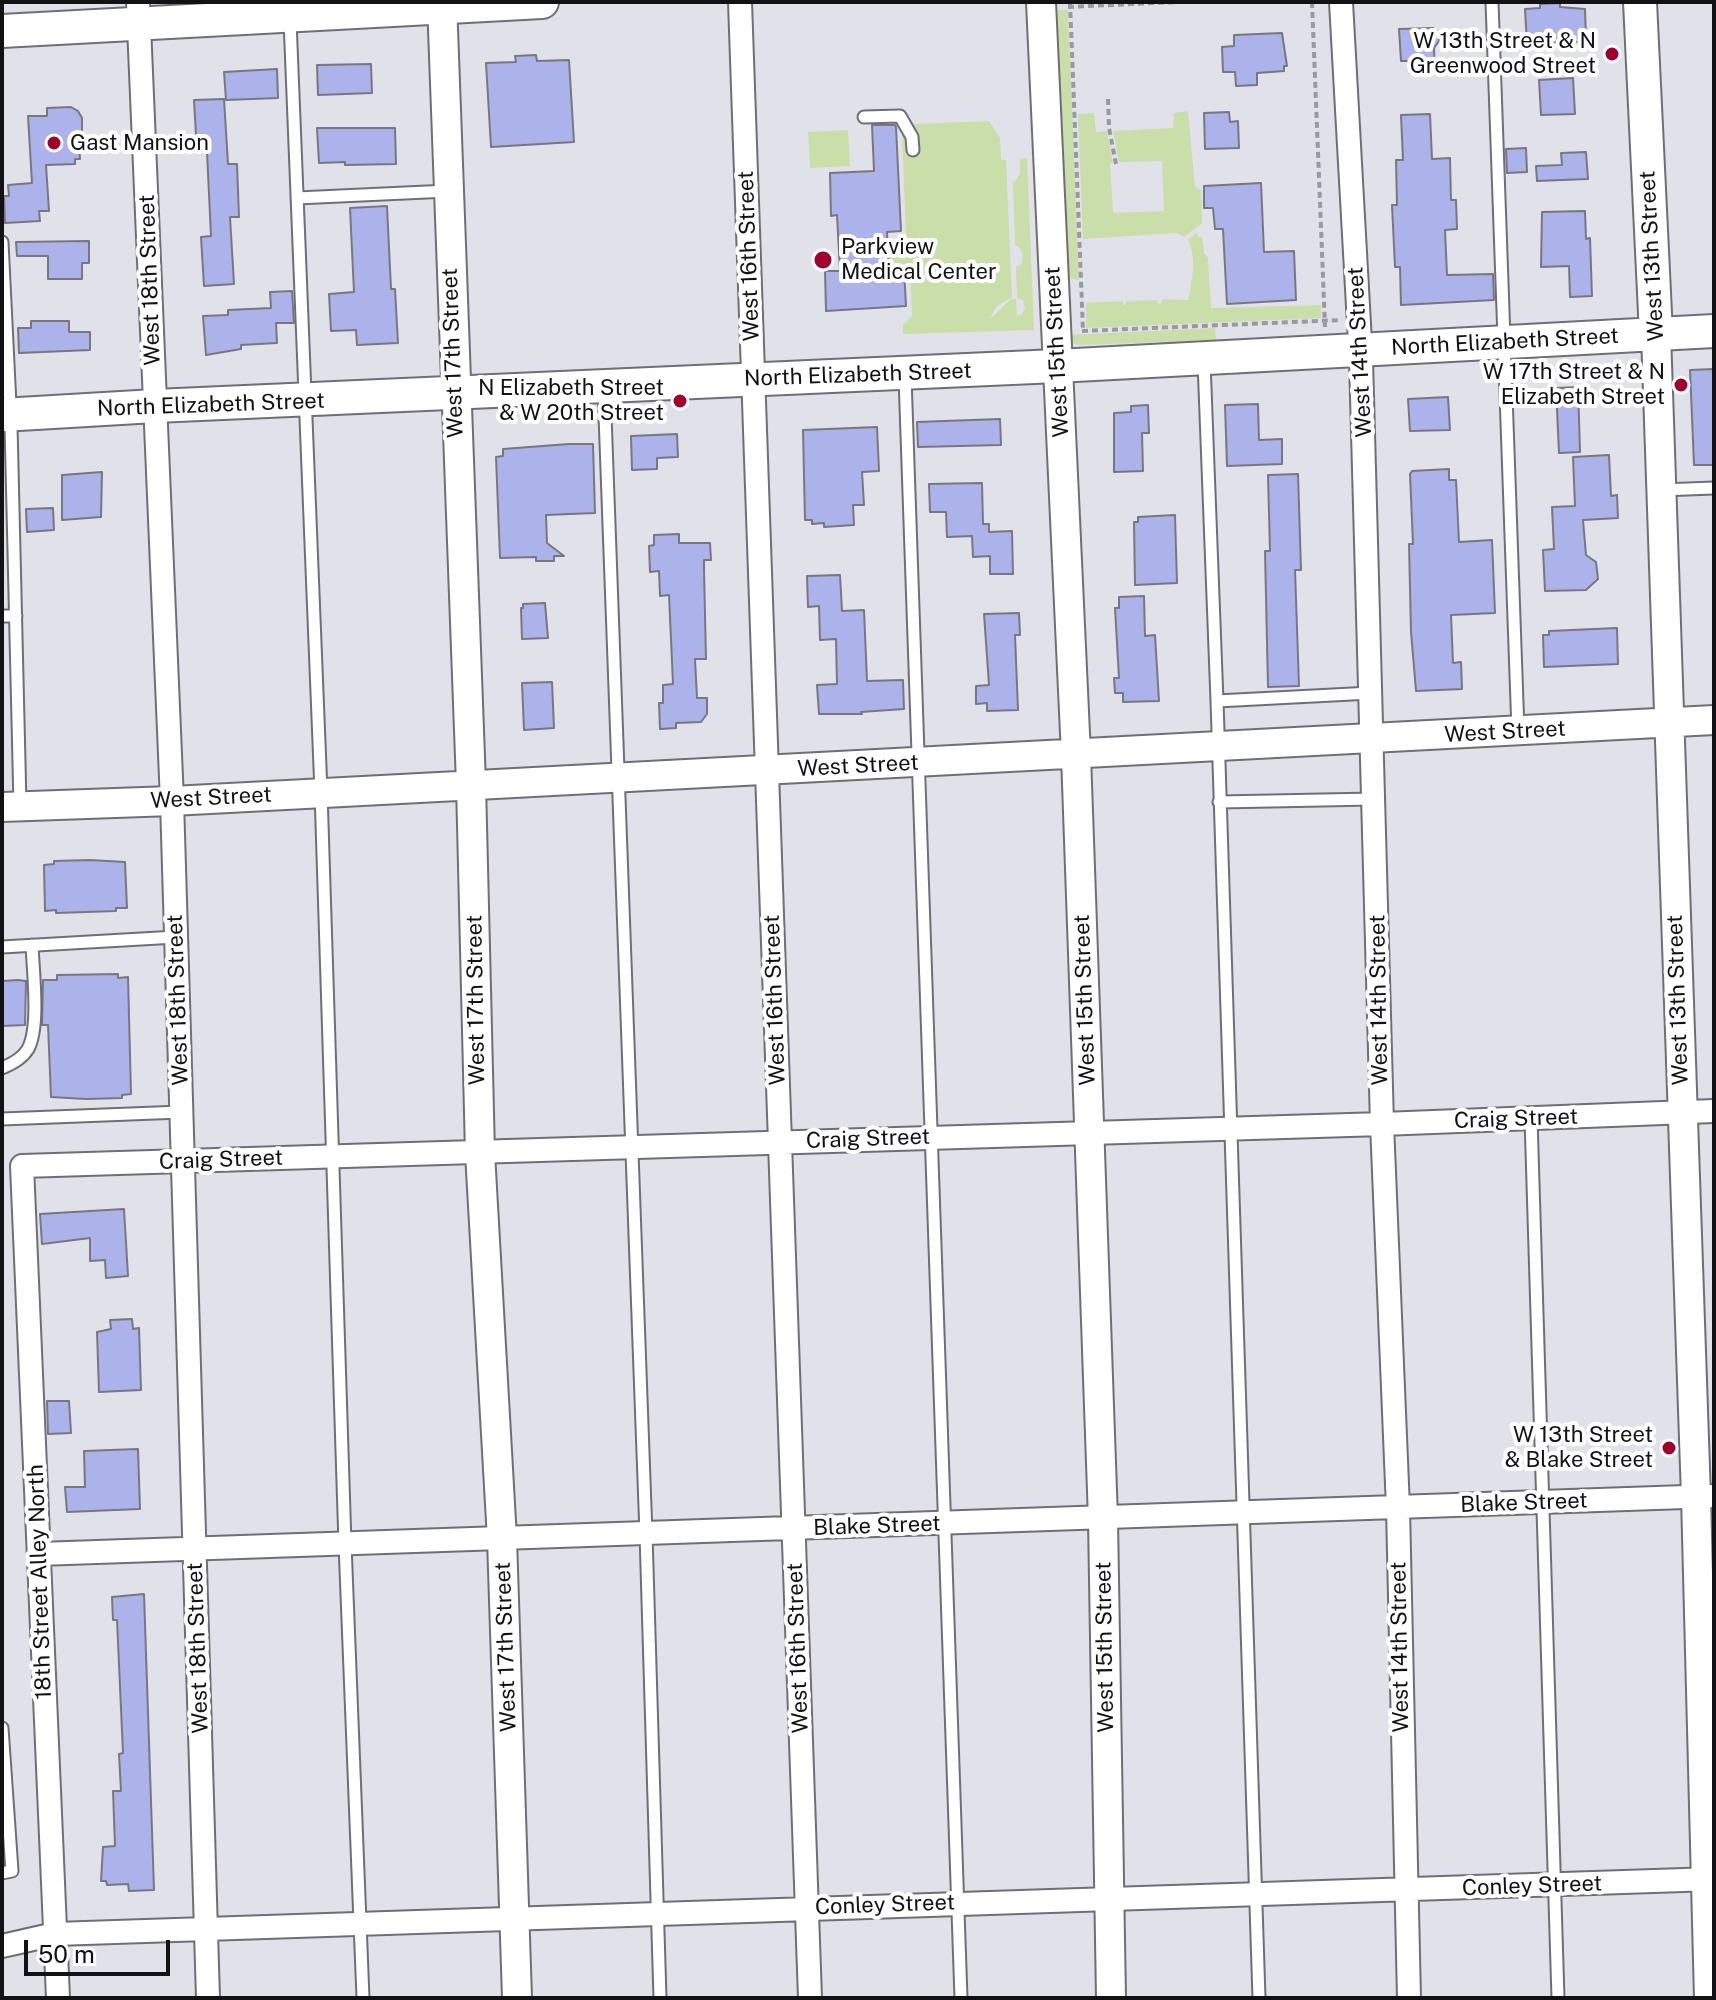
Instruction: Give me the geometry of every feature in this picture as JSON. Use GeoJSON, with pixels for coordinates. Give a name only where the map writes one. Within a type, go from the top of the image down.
{"type":"FeatureCollection","features":[{"type":"Feature","properties":{"kind":"main road"},"geometry":{"type":"LineString","coordinates":[[2,31],[139,13],[542,2]]}},
{"type":"Feature","properties":{"kind":"main road","name":"West 13th Street"},"geometry":{"type":"LineString","coordinates":[[1640,2],[1656,334]]}},
{"type":"Feature","properties":{"kind":"main road","name":"North Elizabeth Street"},"geometry":{"type":"LineString","coordinates":[[6,415],[1325,352],[1360,335],[1504,342],[1714,331]]}},
{"type":"Feature","properties":{"kind":"street","name":"West 16th Street"},"geometry":{"type":"LineString","coordinates":[[740,2],[810,1998]]}},
{"type":"Feature","properties":{"kind":"street","name":"West 14th Street"},"geometry":{"type":"LineString","coordinates":[[1341,2],[1360,335],[1382,1124],[1398,1508],[1409,1998]]}},
{"type":"Feature","properties":{"kind":"street","name":"West 17th Street"},"geometry":{"type":"LineString","coordinates":[[442,5],[454,395],[471,784],[480,1153],[502,1539],[517,1998]]}},
{"type":"Feature","properties":{"kind":"street","name":"West 15th Street"},"geometry":{"type":"LineString","coordinates":[[1041,5],[1070,331],[1057,366],[1076,755],[1103,1519],[1111,1998]]}},
{"type":"Feature","properties":{"kind":"street","name":"West 18th Street"},"geometry":{"type":"LineString","coordinates":[[139,13],[172,801],[208,1998]]}},
{"type":"Feature","properties":{"kind":"street","name":"West 13th Street"},"geometry":{"type":"LineString","coordinates":[[1656,334],[1682,1112],[1705,1497],[1709,1998]]}},
{"type":"Feature","properties":{"kind":"street","name":"West Street"},"geometry":{"type":"LineString","coordinates":[[11,806],[172,801],[1714,720]]}},
{"type":"Feature","properties":{"kind":"street","name":"Craig Street"},"geometry":{"type":"LineString","coordinates":[[22,1166],[1714,1111]]}},
{"type":"Feature","properties":{"kind":"street","name":"18th Street Alley North"},"geometry":{"type":"LineString","coordinates":[[22,1166],[58,1998]]}},
{"type":"Feature","properties":{"kind":"street","name":"Blake Street"},"geometry":{"type":"LineString","coordinates":[[39,1554],[1705,1497]]}},
{"type":"Feature","properties":{"kind":"street","name":"Conley Street"},"geometry":{"type":"LineString","coordinates":[[2,1946],[55,1934],[1709,1879]]}},
{"type":"Feature","properties":{"kind":"lane"},"geometry":{"type":"LineString","coordinates":[[1492,2],[1518,731]]}},
{"type":"Feature","properties":{"kind":"lane"},"geometry":{"type":"LineString","coordinates":[[289,9],[321,792],[363,1998]]}},
{"type":"Feature","properties":{"kind":"lane"},"geometry":{"type":"LineString","coordinates":[[864,117],[900,116],[912,137],[913,150]]}},
{"type":"Feature","properties":{"kind":"lane"},"geometry":{"type":"LineString","coordinates":[[297,198],[448,191]]}},
{"type":"Feature","properties":{"kind":"lane"},"geometry":{"type":"LineString","coordinates":[[2,242],[6,415],[16,616],[11,806]]}},
{"type":"Feature","properties":{"kind":"lane"},"geometry":{"type":"LineString","coordinates":[[1204,359],[1259,1998]]}},
{"type":"Feature","properties":{"kind":"lane"},"geometry":{"type":"LineString","coordinates":[[904,373],[961,1998]]}},
{"type":"Feature","properties":{"kind":"lane"},"geometry":{"type":"LineString","coordinates":[[604,387],[660,1998]]}},
{"type":"Feature","properties":{"kind":"lane"},"geometry":{"type":"LineString","coordinates":[[1660,490],[1714,488]]}},
{"type":"Feature","properties":{"kind":"lane"},"geometry":{"type":"LineString","coordinates":[[2,616],[16,616]]}},
{"type":"Feature","properties":{"kind":"lane"},"geometry":{"type":"LineString","coordinates":[[1217,701],[1371,693]]}},
{"type":"Feature","properties":{"kind":"lane"},"geometry":{"type":"LineString","coordinates":[[1219,802],[1374,799]]}},
{"type":"Feature","properties":{"kind":"lane"},"geometry":{"type":"LineString","coordinates":[[2,947],[176,937]]}},
{"type":"Feature","properties":{"kind":"lane"},"geometry":{"type":"LineString","coordinates":[[2,1068],[15,1063],[28,1048],[33,1023],[32,945]]}},
{"type":"Feature","properties":{"kind":"lane"},"geometry":{"type":"LineString","coordinates":[[2,1119],[181,1112]]}},
{"type":"Feature","properties":{"kind":"lane"},"geometry":{"type":"LineString","coordinates":[[1531,1118],[1558,1998]]}},
{"type":"Feature","properties":{"kind":"lane"},"geometry":{"type":"LineString","coordinates":[[2,1728],[12,1871],[2,1873]]}},
{"type":"Feature","properties":{"kind":"path"},"geometry":{"type":"LineString","coordinates":[[1041,5],[1177,2]]}},
{"type":"Feature","properties":{"kind":"path"},"geometry":{"type":"LineString","coordinates":[[1312,2],[1325,352]]}},
{"type":"Feature","properties":{"kind":"path"},"geometry":{"type":"LineString","coordinates":[[1070,5],[1070,331],[1324,321],[1360,335]]}},
{"type":"Feature","properties":{"kind":"path"},"geometry":{"type":"LineString","coordinates":[[1108,99],[1109,128],[1116,164]]}},
{"type":"Feature","properties":{"kind":"green space"},"geometry":{"type":"Polygon","coordinates":[[[1055,10],[1068,10],[1079,280],[1065,277],[1055,10]]]}},
{"type":"Feature","properties":{"kind":"green space"},"geometry":{"type":"Polygon","coordinates":[[[1188,111],[1195,187],[1201,190],[1202,223],[1184,237],[1176,233],[1083,239],[1078,114],[1094,113],[1096,132],[1107,131],[1113,163],[1110,163],[1113,213],[1164,211],[1162,161],[1119,162],[1113,131],[1173,128],[1174,113],[1188,111]]]}},
{"type":"Feature","properties":{"kind":"green space"},"geometry":{"type":"Polygon","coordinates":[[[989,121],[1000,138],[1001,159],[1006,160],[1012,297],[996,307],[990,319],[1011,299],[1016,299],[1017,315],[1025,309],[1023,300],[1017,298],[1016,266],[1021,265],[1023,256],[1015,245],[1013,183],[1020,174],[1020,159],[1027,158],[1034,330],[903,334],[903,325],[912,316],[910,267],[890,268],[889,252],[894,252],[894,243],[900,236],[906,235],[902,133],[914,124],[989,121]]]}},
{"type":"Feature","properties":{"kind":"green space"},"geometry":{"type":"Polygon","coordinates":[[[848,130],[850,166],[810,168],[808,132],[848,130]]]}},
{"type":"Feature","properties":{"kind":"green space"},"geometry":{"type":"Polygon","coordinates":[[[1197,232],[1198,237],[1202,237],[1204,253],[1208,258],[1211,308],[1321,305],[1321,318],[1086,328],[1086,303],[1123,301],[1126,305],[1126,301],[1157,300],[1158,304],[1162,303],[1162,299],[1188,300],[1193,262],[1188,240],[1197,232]]]}},
{"type":"Feature","properties":{"kind":"green space"},"geometry":{"type":"Polygon","coordinates":[[[1215,328],[1216,340],[1079,345],[1074,344],[1068,335],[1215,328]]]}},
{"type":"Feature","properties":{"kind":"building"},"geometry":{"type":"Polygon","coordinates":[[[1560,3],[1560,7],[1585,9],[1586,38],[1576,38],[1577,42],[1527,44],[1525,9],[1560,3]]]}},
{"type":"Feature","properties":{"kind":"building"},"geometry":{"type":"Polygon","coordinates":[[[1433,28],[1439,32],[1439,41],[1434,48],[1435,72],[1410,73],[1410,61],[1401,61],[1399,29],[1433,28]]]}},
{"type":"Feature","properties":{"kind":"building"},"geometry":{"type":"Polygon","coordinates":[[[1282,33],[1287,66],[1284,66],[1284,71],[1257,73],[1257,85],[1236,86],[1235,72],[1223,72],[1222,47],[1234,46],[1234,35],[1282,33]]]}},
{"type":"Feature","properties":{"kind":"building"},"geometry":{"type":"Polygon","coordinates":[[[536,55],[537,61],[569,60],[574,142],[491,147],[486,63],[516,62],[515,56],[536,55]]]}},
{"type":"Feature","properties":{"kind":"building"},"geometry":{"type":"Polygon","coordinates":[[[371,64],[372,93],[318,95],[317,65],[371,64]]]}},
{"type":"Feature","properties":{"kind":"building"},"geometry":{"type":"Polygon","coordinates":[[[277,69],[278,98],[226,100],[224,72],[277,69]]]}},
{"type":"Feature","properties":{"kind":"building"},"geometry":{"type":"Polygon","coordinates":[[[1573,78],[1575,114],[1541,115],[1539,80],[1573,78]]]}},
{"type":"Feature","properties":{"kind":"building"},"geometry":{"type":"Polygon","coordinates":[[[224,99],[228,164],[237,164],[239,217],[230,217],[234,284],[204,286],[201,237],[211,236],[207,152],[197,153],[194,100],[224,99]]]}},
{"type":"Feature","properties":{"kind":"building"},"geometry":{"type":"Polygon","coordinates":[[[71,107],[82,118],[82,132],[78,132],[80,159],[75,159],[75,164],[46,165],[49,211],[39,211],[40,221],[5,223],[4,196],[9,196],[8,185],[32,183],[28,116],[47,116],[47,108],[71,107]]]}},
{"type":"Feature","properties":{"kind":"building"},"geometry":{"type":"Polygon","coordinates":[[[1229,112],[1230,122],[1238,121],[1239,148],[1205,149],[1204,113],[1229,112]]]}},
{"type":"Feature","properties":{"kind":"building"},"geometry":{"type":"Polygon","coordinates":[[[1430,114],[1432,159],[1450,158],[1451,200],[1456,200],[1457,229],[1445,230],[1447,275],[1493,274],[1494,300],[1401,305],[1400,267],[1395,267],[1392,205],[1397,205],[1396,160],[1403,160],[1401,115],[1430,114]]]}},
{"type":"Feature","properties":{"kind":"building"},"geometry":{"type":"Polygon","coordinates":[[[872,125],[896,127],[901,231],[887,232],[889,270],[904,269],[906,306],[826,311],[825,271],[840,271],[837,215],[831,216],[830,173],[874,171],[872,125]]]}},
{"type":"Feature","properties":{"kind":"building"},"geometry":{"type":"Polygon","coordinates":[[[317,128],[395,128],[396,164],[319,163],[317,128]]]}},
{"type":"Feature","properties":{"kind":"building"},"geometry":{"type":"Polygon","coordinates":[[[1526,148],[1527,172],[1507,173],[1506,149],[1526,148]]]}},
{"type":"Feature","properties":{"kind":"building"},"geometry":{"type":"Polygon","coordinates":[[[1586,152],[1588,179],[1537,181],[1536,166],[1562,165],[1561,153],[1586,152]]]}},
{"type":"Feature","properties":{"kind":"building"},"geometry":{"type":"Polygon","coordinates":[[[1261,183],[1264,252],[1294,251],[1296,300],[1227,304],[1223,229],[1215,229],[1213,208],[1204,208],[1204,186],[1261,183]]]}},
{"type":"Feature","properties":{"kind":"building"},"geometry":{"type":"Polygon","coordinates":[[[387,206],[391,289],[395,289],[398,343],[357,345],[356,330],[331,331],[329,294],[354,292],[350,208],[387,206]]]}},
{"type":"Feature","properties":{"kind":"building"},"geometry":{"type":"Polygon","coordinates":[[[1585,211],[1586,239],[1590,238],[1592,296],[1570,297],[1569,266],[1541,267],[1542,212],[1585,211]]]}},
{"type":"Feature","properties":{"kind":"building"},"geometry":{"type":"Polygon","coordinates":[[[89,241],[89,263],[82,263],[82,279],[48,279],[48,256],[17,256],[16,242],[89,241]]]}},
{"type":"Feature","properties":{"kind":"building"},"geometry":{"type":"Polygon","coordinates":[[[292,291],[294,323],[276,323],[277,343],[241,345],[241,349],[206,355],[203,316],[228,315],[228,310],[271,308],[270,292],[292,291]]]}},
{"type":"Feature","properties":{"kind":"building"},"geometry":{"type":"Polygon","coordinates":[[[31,321],[69,321],[69,332],[90,332],[90,350],[19,353],[18,328],[31,328],[31,321]]]}},
{"type":"Feature","properties":{"kind":"building"},"geometry":{"type":"Polygon","coordinates":[[[1714,369],[1714,465],[1694,465],[1690,370],[1714,369]]]}},
{"type":"Feature","properties":{"kind":"building"},"geometry":{"type":"Polygon","coordinates":[[[1578,387],[1580,452],[1559,453],[1556,388],[1578,387]]]}},
{"type":"Feature","properties":{"kind":"building"},"geometry":{"type":"Polygon","coordinates":[[[1448,397],[1450,430],[1410,431],[1408,399],[1448,397]]]}},
{"type":"Feature","properties":{"kind":"building"},"geometry":{"type":"Polygon","coordinates":[[[1258,404],[1259,440],[1282,439],[1282,464],[1227,466],[1225,405],[1258,404]]]}},
{"type":"Feature","properties":{"kind":"building"},"geometry":{"type":"Polygon","coordinates":[[[1148,405],[1149,433],[1142,433],[1143,471],[1114,472],[1114,413],[1131,412],[1131,406],[1148,405]]]}},
{"type":"Feature","properties":{"kind":"building"},"geometry":{"type":"Polygon","coordinates":[[[1000,419],[1001,445],[918,447],[917,422],[1000,419]]]}},
{"type":"Feature","properties":{"kind":"building"},"geometry":{"type":"Polygon","coordinates":[[[877,427],[879,471],[862,472],[864,505],[853,505],[854,525],[824,527],[824,523],[812,524],[812,520],[805,520],[803,430],[877,427]]]}},
{"type":"Feature","properties":{"kind":"building"},"geometry":{"type":"Polygon","coordinates":[[[677,434],[678,457],[657,458],[657,469],[632,470],[631,436],[677,434]]]}},
{"type":"Feature","properties":{"kind":"building"},"geometry":{"type":"Polygon","coordinates":[[[593,444],[595,513],[546,515],[547,543],[564,556],[554,556],[554,561],[536,561],[536,557],[500,558],[496,457],[503,456],[503,449],[593,444]]]}},
{"type":"Feature","properties":{"kind":"building"},"geometry":{"type":"Polygon","coordinates":[[[1609,455],[1611,496],[1617,495],[1618,518],[1583,520],[1586,555],[1596,562],[1598,579],[1586,590],[1545,591],[1543,550],[1554,549],[1552,507],[1575,506],[1573,457],[1609,455]]]}},
{"type":"Feature","properties":{"kind":"building"},"geometry":{"type":"Polygon","coordinates":[[[1449,469],[1449,480],[1456,480],[1459,542],[1492,540],[1495,613],[1451,615],[1453,663],[1461,662],[1462,689],[1416,691],[1411,632],[1409,544],[1413,544],[1410,474],[1412,471],[1449,469]]]}},
{"type":"Feature","properties":{"kind":"building"},"geometry":{"type":"Polygon","coordinates":[[[102,472],[101,517],[62,520],[62,475],[102,472]]]}},
{"type":"Feature","properties":{"kind":"building"},"geometry":{"type":"Polygon","coordinates":[[[1298,474],[1301,570],[1295,570],[1299,686],[1268,687],[1265,551],[1270,551],[1268,475],[1298,474]]]}},
{"type":"Feature","properties":{"kind":"building"},"geometry":{"type":"Polygon","coordinates":[[[982,483],[983,524],[989,524],[989,532],[1012,531],[1013,574],[990,574],[990,556],[973,557],[972,536],[947,537],[946,512],[930,512],[929,484],[982,483]]]}},
{"type":"Feature","properties":{"kind":"building"},"geometry":{"type":"Polygon","coordinates":[[[53,508],[54,530],[27,532],[26,509],[53,508]]]}},
{"type":"Feature","properties":{"kind":"building"},"geometry":{"type":"Polygon","coordinates":[[[1175,515],[1177,583],[1135,585],[1134,522],[1138,522],[1138,517],[1175,515]]]}},
{"type":"Feature","properties":{"kind":"building"},"geometry":{"type":"Polygon","coordinates":[[[679,534],[679,543],[710,543],[711,560],[704,560],[706,659],[695,659],[697,698],[707,698],[707,714],[701,722],[676,723],[676,728],[660,729],[659,703],[663,703],[663,685],[673,684],[669,595],[660,596],[659,571],[650,572],[649,546],[654,545],[654,535],[679,534]]]}},
{"type":"Feature","properties":{"kind":"building"},"geometry":{"type":"Polygon","coordinates":[[[840,575],[842,611],[864,610],[867,681],[903,680],[904,709],[862,714],[819,714],[817,685],[837,684],[836,639],[820,640],[819,606],[808,607],[807,576],[840,575]]]}},
{"type":"Feature","properties":{"kind":"building"},"geometry":{"type":"Polygon","coordinates":[[[1144,596],[1145,636],[1155,635],[1159,701],[1123,702],[1123,693],[1115,693],[1114,678],[1119,678],[1115,608],[1119,608],[1119,597],[1144,596]]]}},
{"type":"Feature","properties":{"kind":"building"},"geometry":{"type":"Polygon","coordinates":[[[545,603],[548,638],[522,639],[523,604],[545,603]]]}},
{"type":"Feature","properties":{"kind":"building"},"geometry":{"type":"Polygon","coordinates":[[[1019,613],[1020,635],[1015,635],[1018,710],[987,711],[987,703],[976,704],[976,686],[989,685],[984,614],[1019,613]]]}},
{"type":"Feature","properties":{"kind":"building"},"geometry":{"type":"Polygon","coordinates":[[[1617,628],[1618,664],[1544,667],[1543,635],[1549,635],[1549,631],[1617,628]]]}},
{"type":"Feature","properties":{"kind":"building"},"geometry":{"type":"Polygon","coordinates":[[[552,682],[554,728],[524,730],[522,683],[552,682]]]}},
{"type":"Feature","properties":{"kind":"building"},"geometry":{"type":"Polygon","coordinates":[[[54,861],[125,862],[127,908],[116,908],[116,911],[45,911],[44,865],[54,864],[54,861]]]}},
{"type":"Feature","properties":{"kind":"building"},"geometry":{"type":"Polygon","coordinates":[[[118,974],[118,978],[128,977],[131,1094],[122,1095],[122,1098],[51,1097],[48,1025],[42,1025],[43,980],[57,980],[57,975],[118,974]]]}},
{"type":"Feature","properties":{"kind":"building"},"geometry":{"type":"Polygon","coordinates":[[[2,981],[26,981],[25,1025],[2,1026],[2,981]]]}},
{"type":"Feature","properties":{"kind":"building"},"geometry":{"type":"Polygon","coordinates":[[[124,1209],[128,1276],[106,1278],[105,1260],[90,1261],[90,1238],[42,1244],[40,1214],[124,1209]]]}},
{"type":"Feature","properties":{"kind":"building"},"geometry":{"type":"Polygon","coordinates":[[[132,1319],[133,1329],[139,1328],[141,1390],[99,1392],[97,1332],[111,1329],[110,1320],[132,1319]]]}},
{"type":"Feature","properties":{"kind":"building"},"geometry":{"type":"Polygon","coordinates":[[[47,1401],[69,1401],[71,1433],[48,1434],[47,1401]]]}},
{"type":"Feature","properties":{"kind":"building"},"geometry":{"type":"Polygon","coordinates":[[[138,1449],[140,1509],[67,1512],[65,1487],[85,1487],[84,1451],[138,1449]]]}},
{"type":"Feature","properties":{"kind":"building"},"geometry":{"type":"Polygon","coordinates":[[[144,1594],[154,1890],[129,1891],[128,1884],[107,1885],[106,1881],[101,1881],[103,1847],[115,1846],[113,1791],[121,1791],[119,1754],[123,1753],[117,1620],[113,1620],[112,1597],[144,1594]]]}},
{"type":"Feature","properties":{"kind":"place","name":"W 13th Street & N Greenwood Street"},"geometry":{"type":"Point","coordinates":[1612,54]}},
{"type":"Feature","properties":{"kind":"place","name":"Gast Mansion"},"geometry":{"type":"Point","coordinates":[54,143]}},
{"type":"Feature","properties":{"kind":"place","name":"Parkview Medical Center"},"geometry":{"type":"Point","coordinates":[823,260]}},
{"type":"Feature","properties":{"kind":"place","name":"W 17th Street & N Elizabeth Street"},"geometry":{"type":"Point","coordinates":[1681,385]}},
{"type":"Feature","properties":{"kind":"place","name":"N Elizabeth Street & W 20th Street"},"geometry":{"type":"Point","coordinates":[680,401]}},
{"type":"Feature","properties":{"kind":"place","name":"W 13th Street & Blake Street"},"geometry":{"type":"Point","coordinates":[1669,1448]}}]}
